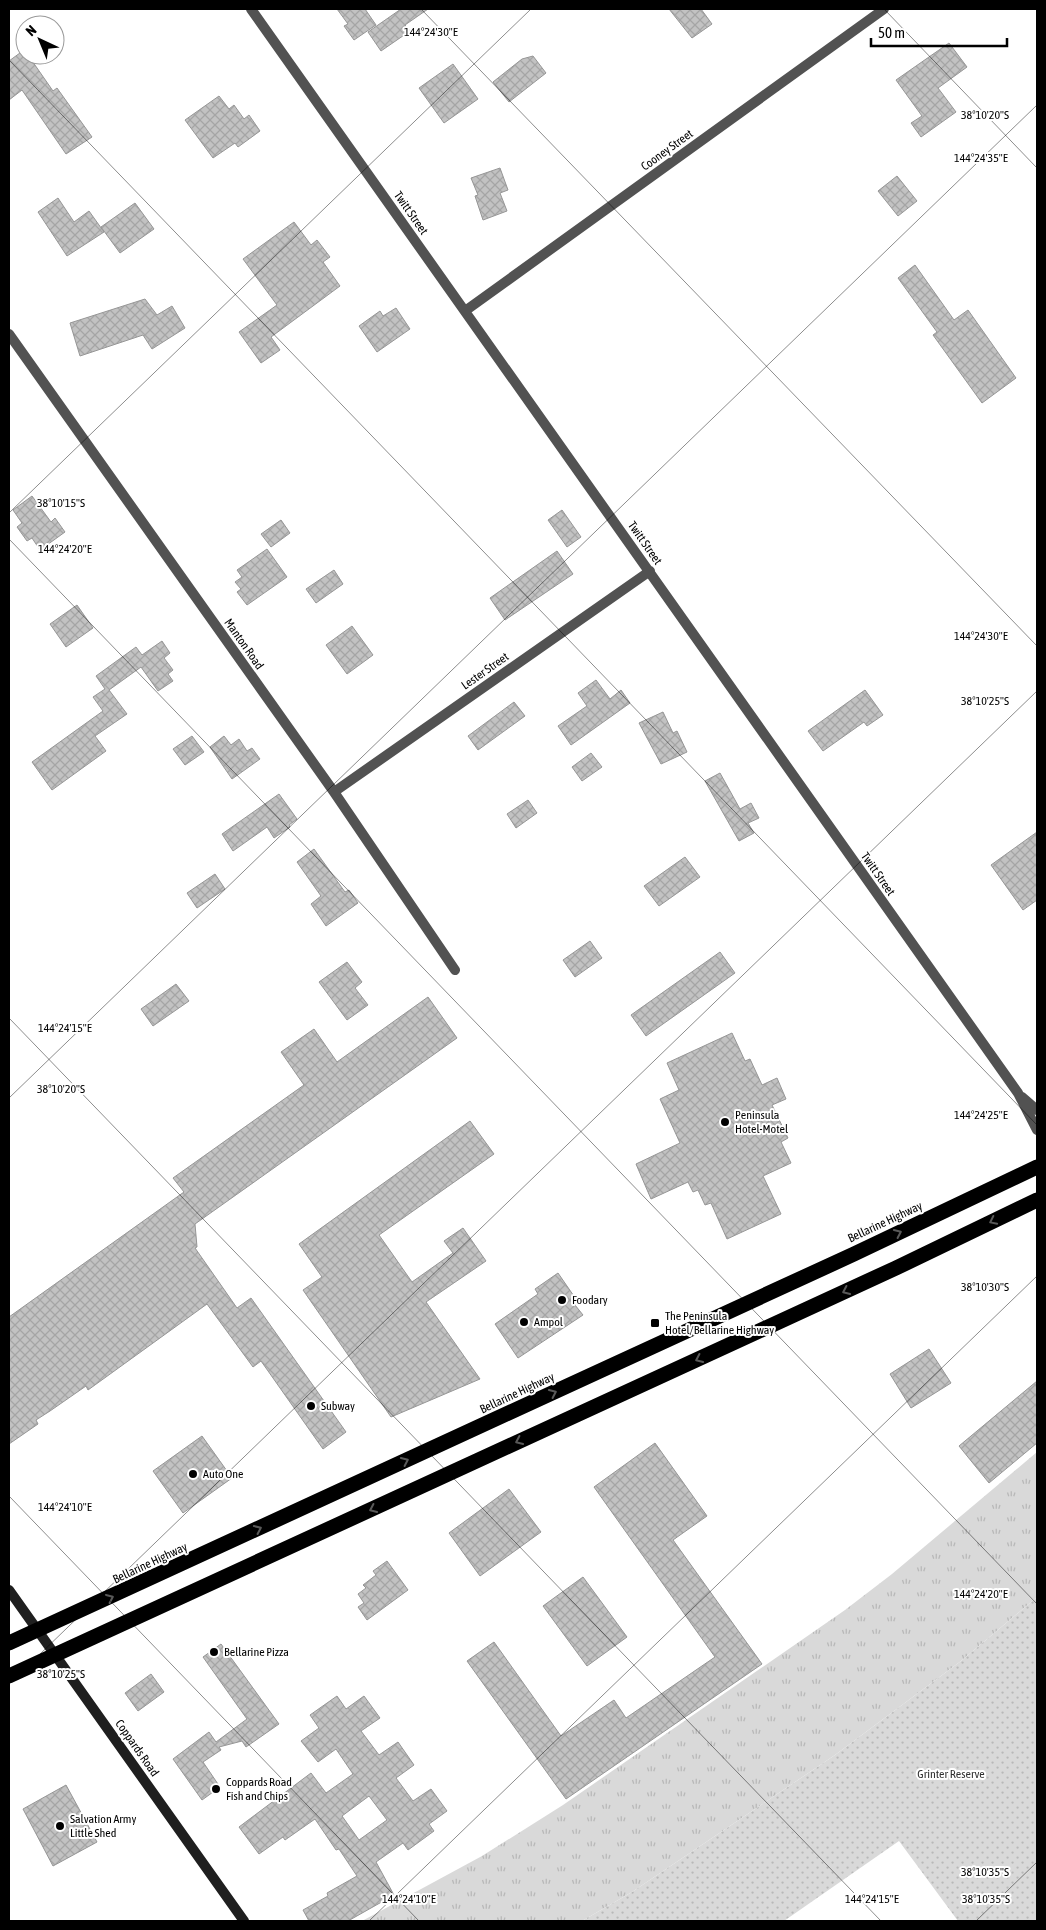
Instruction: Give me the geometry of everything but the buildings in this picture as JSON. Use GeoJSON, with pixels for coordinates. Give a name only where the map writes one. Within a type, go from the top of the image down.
{"type":"FeatureCollection","features":[{"type":"Feature","properties":{"kind":"highway","name":"Bellarine Highway"},"geometry":{"type":"LineString","coordinates":[[9,1643],[854,1254],[1037,1167]]}},
{"type":"Feature","properties":{"kind":"highway"},"geometry":{"type":"LineString","coordinates":[[9,1676],[887,1272],[1037,1200]]}},
{"type":"Feature","properties":{"kind":"street","name":"Twitt Street"},"geometry":{"type":"LineString","coordinates":[[251,9],[1018,1093],[1037,1130]]}},
{"type":"Feature","properties":{"kind":"street","name":"Cooney Street"},"geometry":{"type":"LineString","coordinates":[[465,311],[884,9]]}},
{"type":"Feature","properties":{"kind":"street","name":"Manton Road"},"geometry":{"type":"LineString","coordinates":[[9,334],[334,792],[455,970]]}},
{"type":"Feature","properties":{"kind":"street","name":"Lester Street"},"geometry":{"type":"LineString","coordinates":[[334,792],[650,571]]}},
{"type":"Feature","properties":{"kind":"street","name":"Twitt Street"},"geometry":{"type":"LineString","coordinates":[[1018,1093],[1037,1110]]}},
{"type":"Feature","properties":{"kind":"street","name":"Coppards Road"},"geometry":{"type":"LineString","coordinates":[[9,1590],[244,1921]]}},
{"type":"Feature","properties":{"kind":"green space"},"geometry":{"type":"Polygon","coordinates":[[[1037,1452],[1037,1597],[961,1661],[835,1755],[632,1892],[582,1921],[362,1921],[482,1856],[563,1805],[845,1610],[892,1574],[1037,1452]]]}},
{"type":"Feature","properties":{"kind":"green space","name":"Grinter Reserve"},"geometry":{"type":"Polygon","coordinates":[[[1037,1597],[1037,1921],[958,1921],[899,1841],[784,1921],[582,1921],[632,1892],[835,1755],[961,1661],[1037,1597]]]}},
{"type":"Feature","properties":{"kind":"place","name":"Peninsula Hotel-Motel"},"geometry":{"type":"Point","coordinates":[725,1122]}},
{"type":"Feature","properties":{"kind":"place","name":"Foodary"},"geometry":{"type":"Point","coordinates":[562,1300]}},
{"type":"Feature","properties":{"kind":"place","name":"Ampol"},"geometry":{"type":"Point","coordinates":[524,1322]}},
{"type":"Feature","properties":{"kind":"place","name":"The Peninsula Hotel/Bellarine Highway"},"geometry":{"type":"Point","coordinates":[655,1323]}},
{"type":"Feature","properties":{"kind":"place","name":"Subway"},"geometry":{"type":"Point","coordinates":[311,1406]}},
{"type":"Feature","properties":{"kind":"place","name":"Auto One"},"geometry":{"type":"Point","coordinates":[193,1474]}},
{"type":"Feature","properties":{"kind":"place","name":"Bellarine Pizza"},"geometry":{"type":"Point","coordinates":[214,1652]}},
{"type":"Feature","properties":{"kind":"place","name":"Coppards Road Fish and Chips"},"geometry":{"type":"Point","coordinates":[216,1789]}},
{"type":"Feature","properties":{"kind":"place","name":"Salvation Army Little Shed"},"geometry":{"type":"Point","coordinates":[60,1826]}}]}
